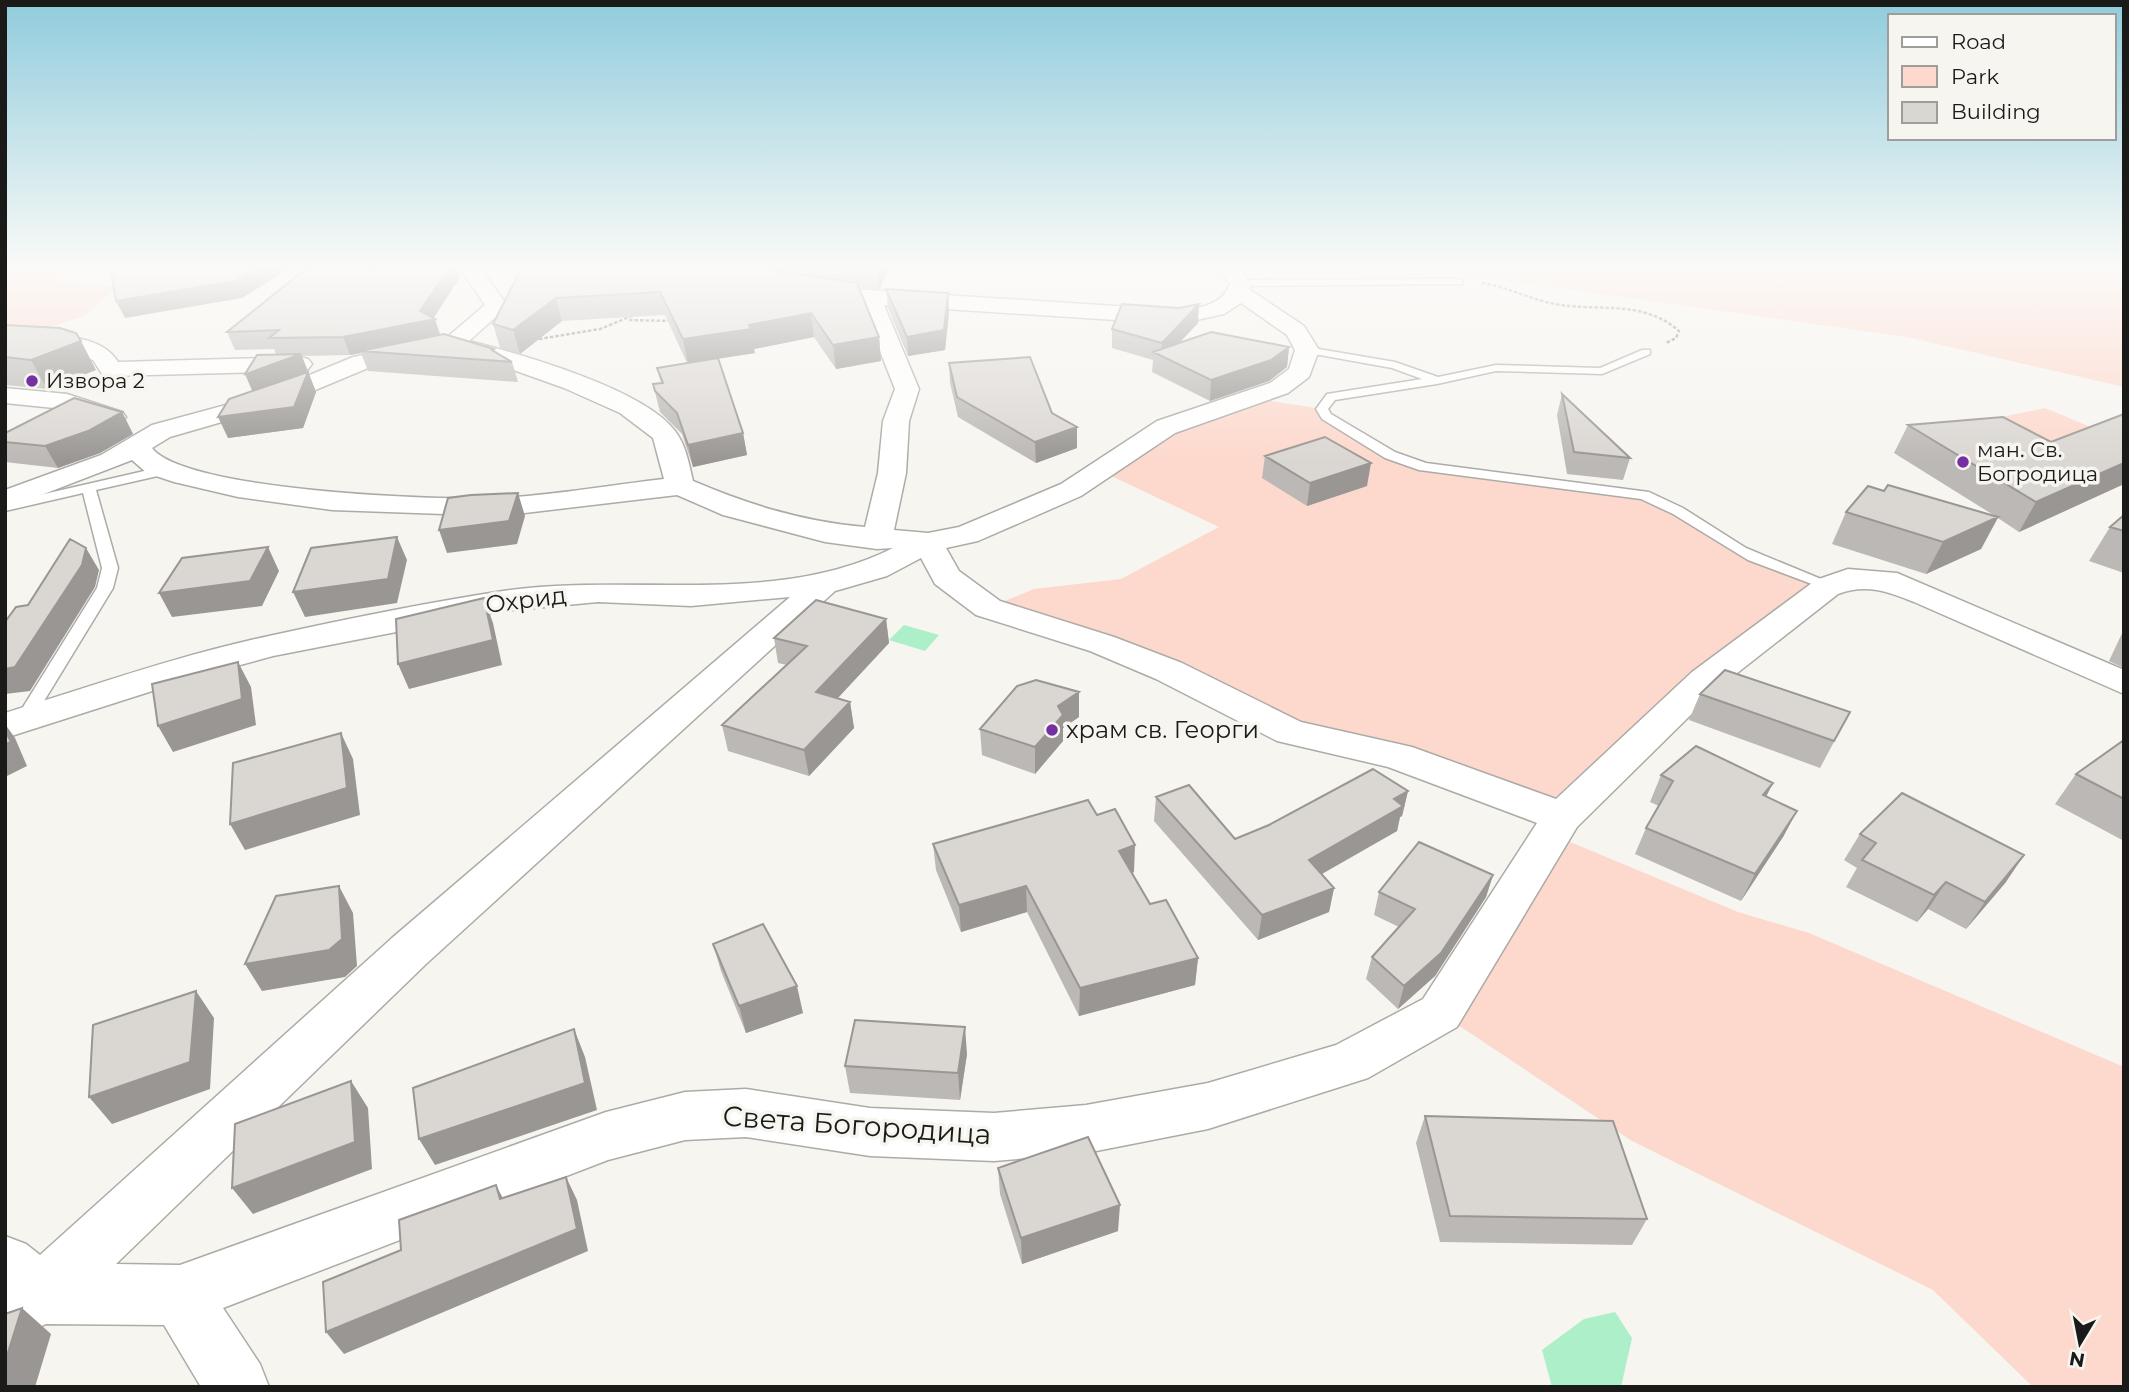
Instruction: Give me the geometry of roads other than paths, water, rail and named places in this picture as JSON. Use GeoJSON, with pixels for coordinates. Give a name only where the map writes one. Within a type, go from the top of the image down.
{"type":"FeatureCollection","features":[{"type":"Feature","properties":{"kind":"street"},"geometry":{"type":"LineString","coordinates":[[452,344],[466,332]]}},
{"type":"Feature","properties":{"kind":"street"},"geometry":{"type":"LineString","coordinates":[[877,540],[892,473],[896,421],[907,389],[884,332]]}},
{"type":"Feature","properties":{"kind":"street"},"geometry":{"type":"LineString","coordinates":[[149,439],[144,457],[166,470],[238,488],[332,501],[411,506],[499,507],[680,486],[733,509],[825,533],[877,540],[928,542],[967,535],[1071,490],[1166,427],[1279,388],[1300,372],[1307,350],[1297,332]]}},
{"type":"Feature","properties":{"kind":"street"},"geometry":{"type":"LineString","coordinates":[[5,342],[71,344],[102,355],[110,369]]}},
{"type":"Feature","properties":{"kind":"street"},"geometry":{"type":"LineString","coordinates":[[39,399],[110,369],[361,362],[452,344],[553,376],[638,412],[665,434],[680,486]]}},
{"type":"Feature","properties":{"kind":"street"},"geometry":{"type":"LineString","coordinates":[[5,500],[111,461],[149,439],[268,401],[324,380],[361,362]]}},
{"type":"Feature","properties":{"kind":"street"},"geometry":{"type":"LineString","coordinates":[[5,395],[67,402],[149,439]]}},
{"type":"Feature","properties":{"kind":"street"},"geometry":{"type":"LineString","coordinates":[[928,542],[946,577],[988,608],[1102,644],[1169,671],[1290,732],[1398,757],[1563,817]]}},
{"type":"Feature","properties":{"kind":"street","name":"Охрид"},"geometry":{"type":"LineString","coordinates":[[15,723],[183,669],[269,646],[504,601],[598,592],[691,596],[824,584],[876,569],[928,542]]}},
{"type":"Feature","properties":{"kind":"street","name":"Света Богородица"},"geometry":{"type":"LineString","coordinates":[[180,1295],[606,1136],[685,1116],[746,1113],[870,1132],[994,1137],[1086,1129],[1208,1106],[1350,1063],[1440,1013],[1563,817],[1705,680],[1830,586],[1848,579],[1886,580],[1926,595],[2124,683]]}},
{"type":"Feature","properties":{"kind":"street"},"geometry":{"type":"LineString","coordinates":[[17,1291],[409,951],[824,584]]}},
{"type":"Feature","properties":{"kind":"street"},"geometry":{"type":"LineString","coordinates":[[17,1291],[180,1295],[237,1387]]}},
{"type":"Feature","properties":{"kind":"lane"},"geometry":{"type":"LineString","coordinates":[[1307,350],[1395,365],[1442,383]]}},
{"type":"Feature","properties":{"kind":"lane"},"geometry":{"type":"LineString","coordinates":[[1646,352],[1602,371],[1496,368],[1442,383],[1331,397],[1322,409],[1326,416],[1390,455],[1424,467],[1644,495],[1671,504],[1729,543],[1764,562],[1830,586]]}},
{"type":"Feature","properties":{"kind":"lane"},"geometry":{"type":"LineString","coordinates":[[5,507],[166,470]]}},
{"type":"Feature","properties":{"kind":"lane"},"geometry":{"type":"LineString","coordinates":[[15,723],[105,588],[110,568],[89,488]]}},
{"type":"Feature","properties":{"kind":"place","name":"Извора 2"},"geometry":{"type":"Point","coordinates":[32,381]}},
{"type":"Feature","properties":{"kind":"place","name":"ман. Св. Богродица"},"geometry":{"type":"Point","coordinates":[1963,462]}},
{"type":"Feature","properties":{"kind":"place","name":"храм св. Георги"},"geometry":{"type":"Point","coordinates":[1052,730]}}]}
